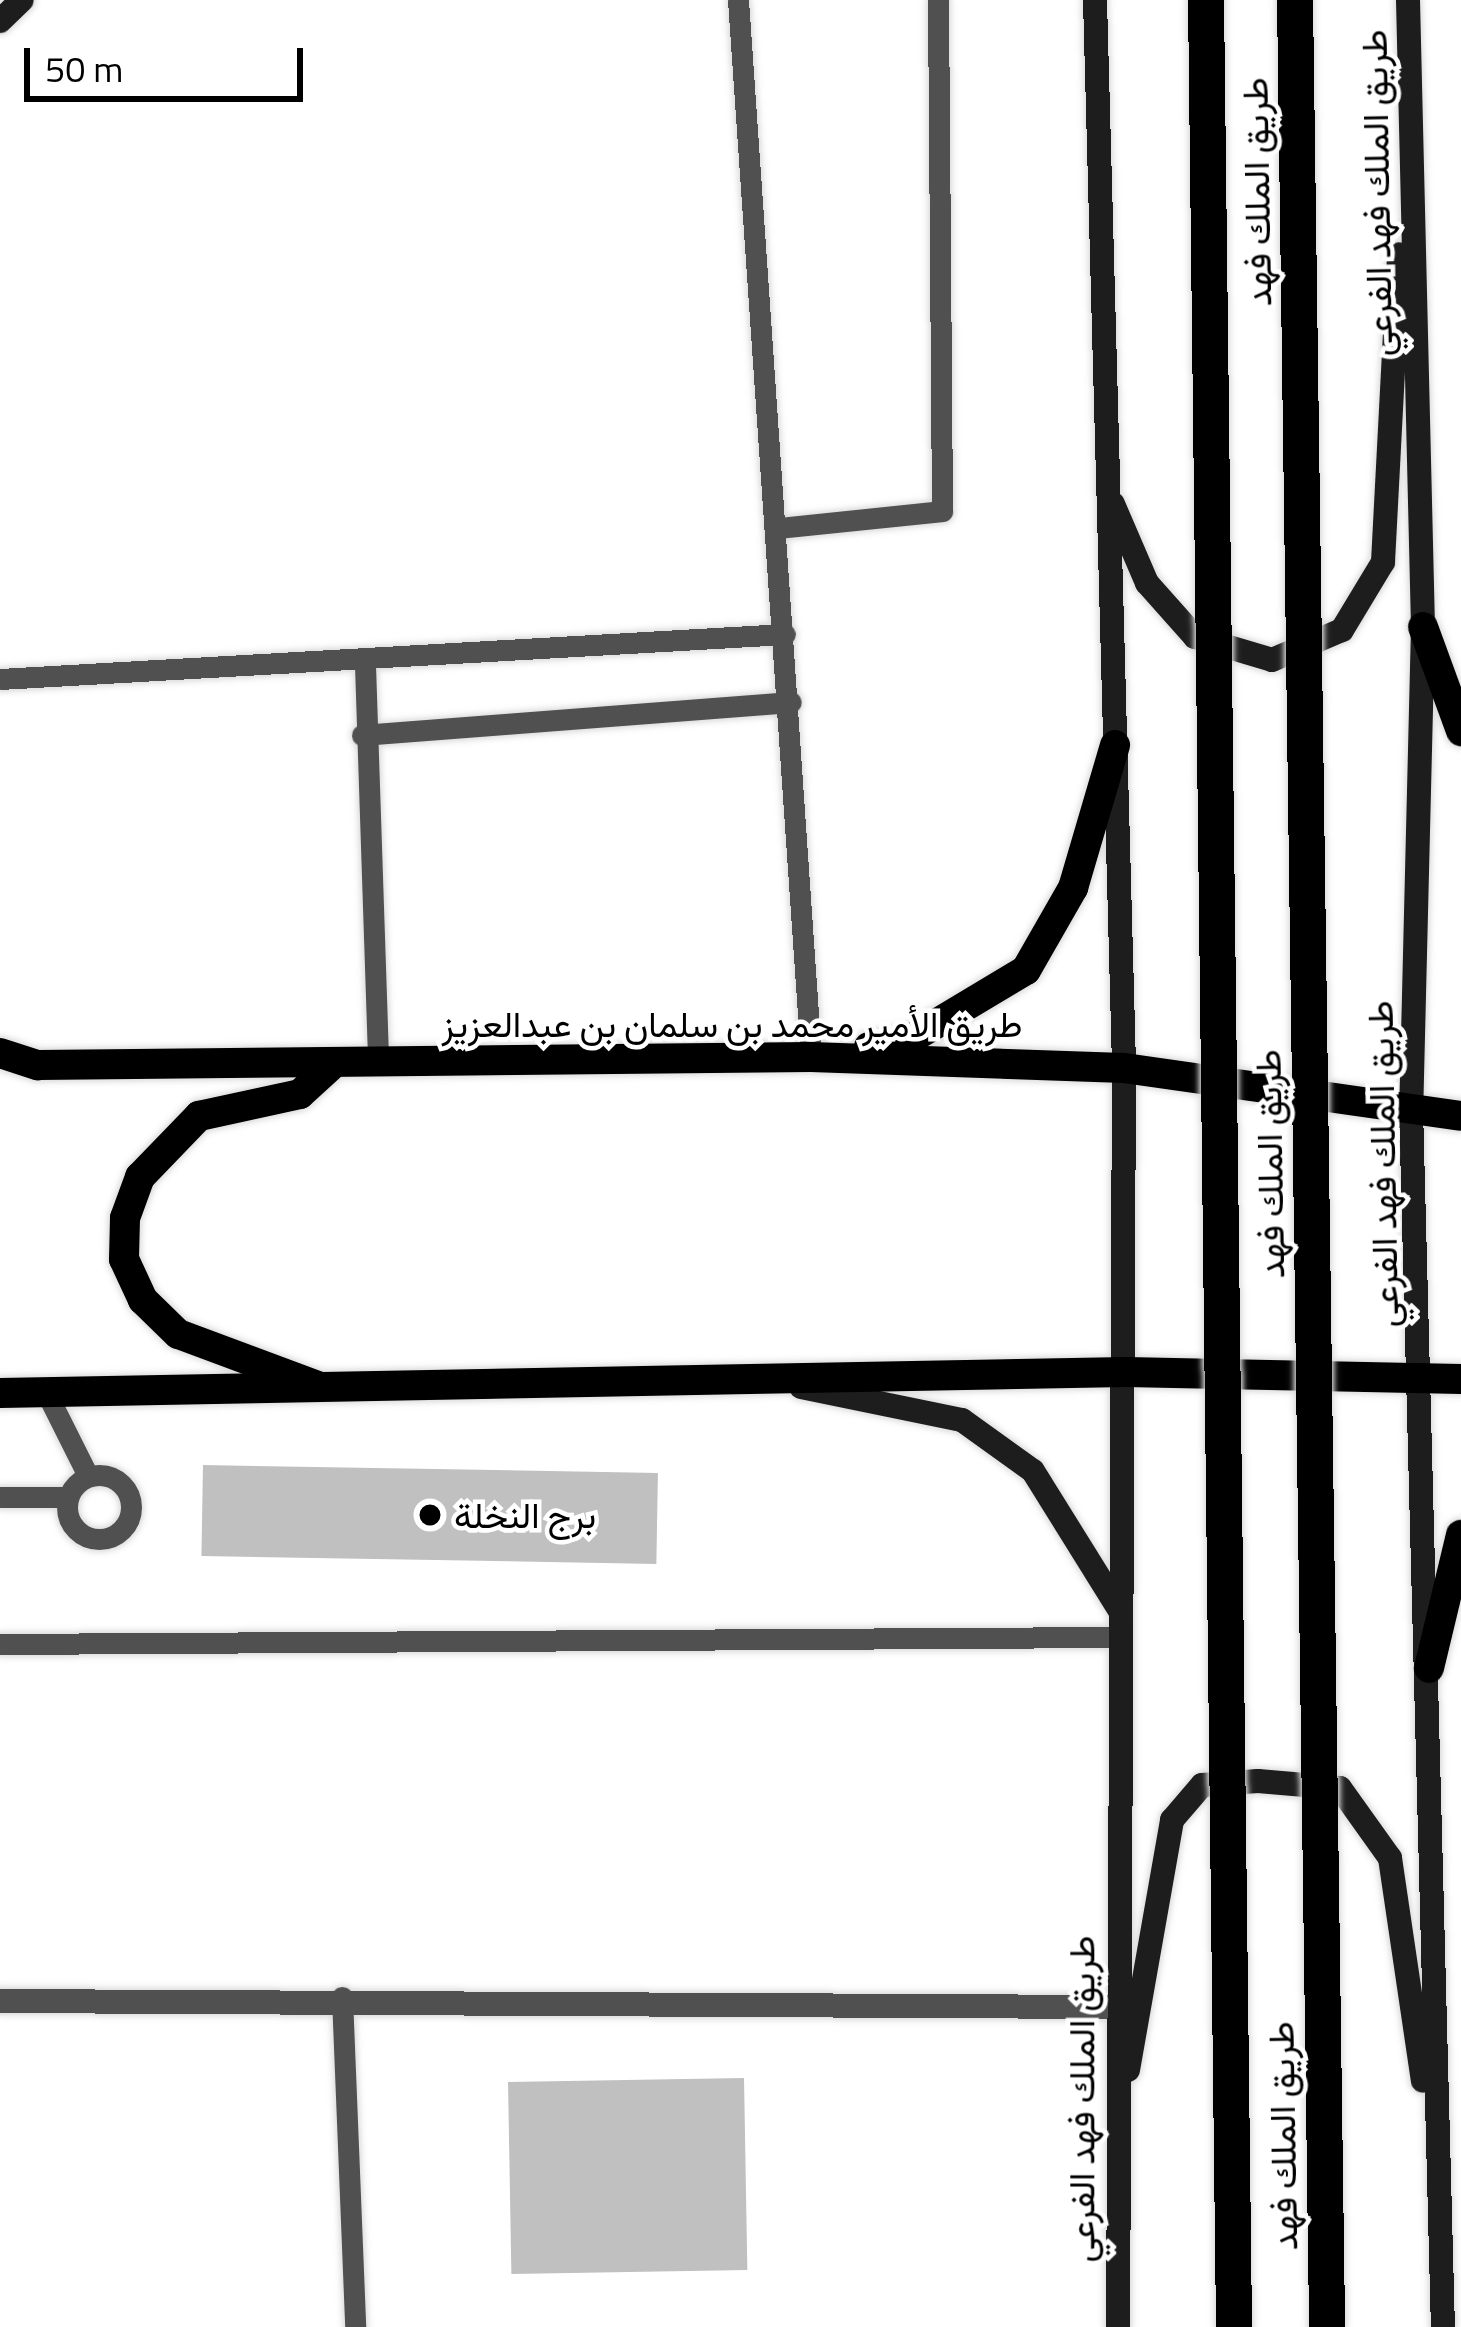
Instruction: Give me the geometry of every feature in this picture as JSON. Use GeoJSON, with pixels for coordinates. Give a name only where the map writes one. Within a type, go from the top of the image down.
{"type":"FeatureCollection","features":[{"type":"Feature","properties":{"kind":"highway","name":"طريق الملك فهد"},"geometry":{"type":"LineString","coordinates":[[1206,0],[1234,2327]]}},
{"type":"Feature","properties":{"kind":"highway","name":"طريق الملك فهد"},"geometry":{"type":"LineString","coordinates":[[1295,0],[1327,2327]]}},
{"type":"Feature","properties":{"kind":"main road"},"geometry":{"type":"LineString","coordinates":[[0,21],[22,0]]}},
{"type":"Feature","properties":{"kind":"main road","name":"طريق الملك فهد الفرعي"},"geometry":{"type":"LineString","coordinates":[[1095,0],[1124,1068],[1118,2327]]}},
{"type":"Feature","properties":{"kind":"main road","name":"طريق الملك فهد الفرعي"},"geometry":{"type":"LineString","coordinates":[[1408,0],[1423,627],[1411,1108],[1422,1378],[1437,2179],[1453,2271],[1443,2327]]}},
{"type":"Feature","properties":{"kind":"main road"},"geometry":{"type":"LineString","coordinates":[[1108,490],[1147,583],[1195,637],[1272,660],[1342,629],[1383,562],[1408,68]]}},
{"type":"Feature","properties":{"kind":"main road"},"geometry":{"type":"LineString","coordinates":[[1423,627],[1461,731]]}},
{"type":"Feature","properties":{"kind":"main road"},"geometry":{"type":"LineString","coordinates":[[811,1057],[910,1040],[1026,970],[1073,888],[1114,745]]}},
{"type":"Feature","properties":{"kind":"main road","name":"طريق الأمير محمد بن سلمان بن عبدالعزيز"},"geometry":{"type":"LineString","coordinates":[[0,1053],[38,1065],[811,1057],[1124,1068],[1461,1116]]}},
{"type":"Feature","properties":{"kind":"main road"},"geometry":{"type":"LineString","coordinates":[[322,1388],[271,1361],[178,1334],[143,1300],[124,1259],[125,1218],[140,1177],[199,1116],[301,1094],[334,1063]]}},
{"type":"Feature","properties":{"kind":"main road"},"geometry":{"type":"LineString","coordinates":[[0,1393],[1126,1372],[1461,1378]]}},
{"type":"Feature","properties":{"kind":"main road"},"geometry":{"type":"LineString","coordinates":[[757,1378],[962,1420],[1033,1471],[1120,1625]]}},
{"type":"Feature","properties":{"kind":"main road"},"geometry":{"type":"LineString","coordinates":[[1429,1668],[1461,1534]]}},
{"type":"Feature","properties":{"kind":"main road"},"geometry":{"type":"LineString","coordinates":[[1116,2138],[1172,1820],[1202,1786],[1340,1787],[1390,1858],[1437,2179]]}},
{"type":"Feature","properties":{"kind":"street"},"geometry":{"type":"LineString","coordinates":[[0,2001],[342,1997],[1116,2007]]}},
{"type":"Feature","properties":{"kind":"lane"},"geometry":{"type":"LineString","coordinates":[[738,0],[791,702],[811,1057]]}},
{"type":"Feature","properties":{"kind":"lane"},"geometry":{"type":"LineString","coordinates":[[778,528],[942,511],[938,0]]}},
{"type":"Feature","properties":{"kind":"lane"},"geometry":{"type":"LineString","coordinates":[[0,679],[364,665],[785,634]]}},
{"type":"Feature","properties":{"kind":"lane"},"geometry":{"type":"LineString","coordinates":[[364,665],[362,735],[378,1060]]}},
{"type":"Feature","properties":{"kind":"lane"},"geometry":{"type":"LineString","coordinates":[[362,735],[791,702]]}},
{"type":"Feature","properties":{"kind":"lane"},"geometry":{"type":"LineString","coordinates":[[46,1392],[88,1476],[127,1489],[123,1530],[83,1535],[68,1497]]}},
{"type":"Feature","properties":{"kind":"lane"},"geometry":{"type":"LineString","coordinates":[[0,1497],[68,1497],[88,1476]]}},
{"type":"Feature","properties":{"kind":"lane"},"geometry":{"type":"LineString","coordinates":[[0,1644],[1120,1625]]}},
{"type":"Feature","properties":{"kind":"lane"},"geometry":{"type":"LineString","coordinates":[[342,1997],[355,2327]]}},
{"type":"Feature","properties":{"kind":"building","name":"برج النخلة"},"geometry":{"type":"Polygon","coordinates":[[[203,1465],[658,1473],[656,1564],[201,1556],[203,1465]]]}},
{"type":"Feature","properties":{"kind":"building"},"geometry":{"type":"Polygon","coordinates":[[[744,2078],[747,2270],[511,2274],[508,2082],[744,2078]]]}},
{"type":"Feature","properties":{"kind":"place","name":"برج النخلة"},"geometry":{"type":"Point","coordinates":[430,1515]}}]}
